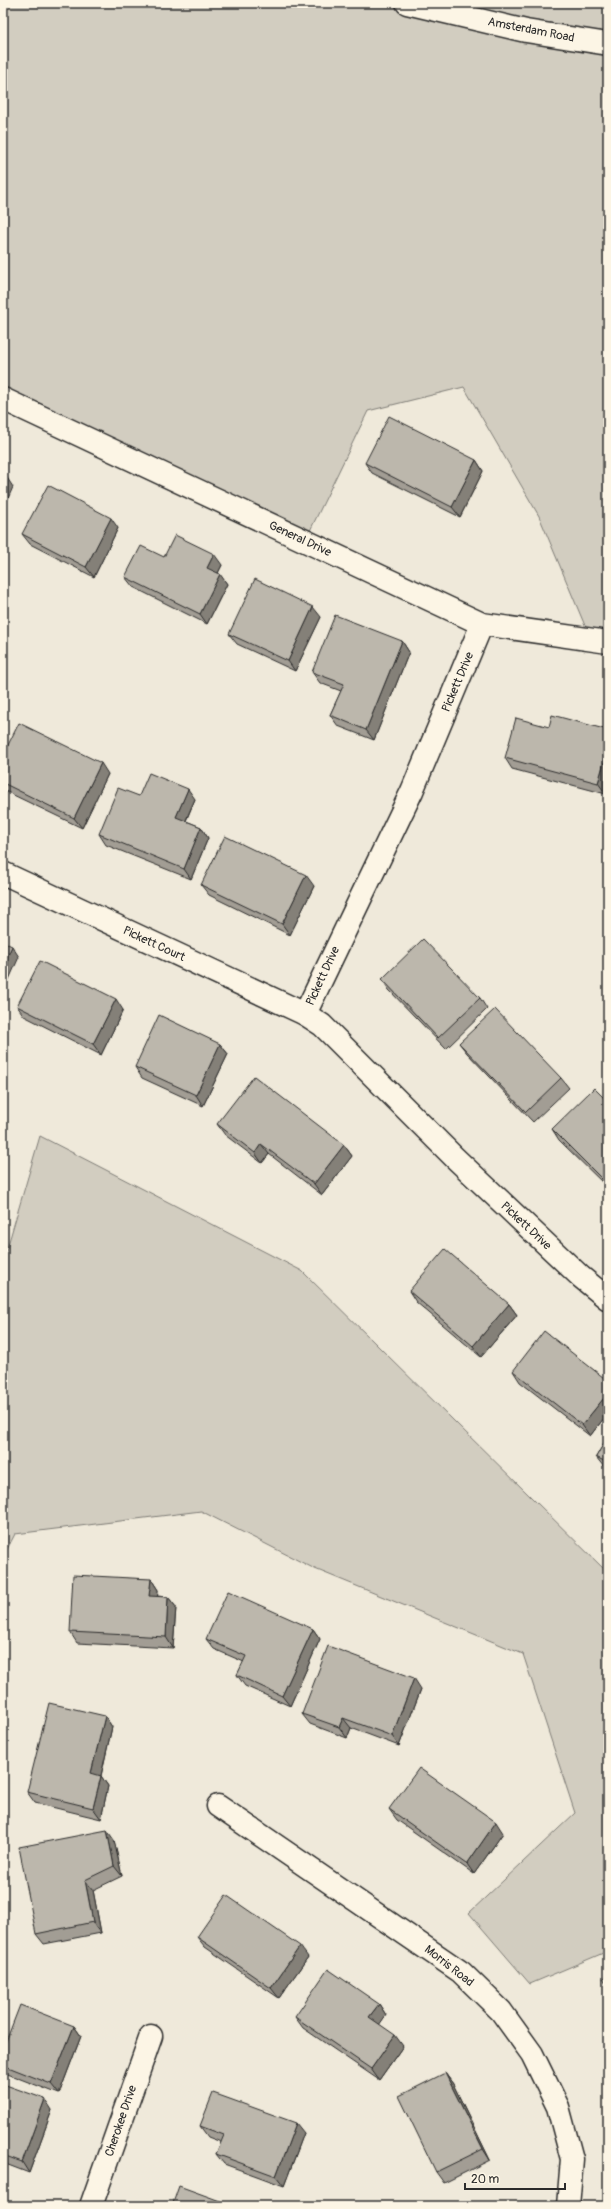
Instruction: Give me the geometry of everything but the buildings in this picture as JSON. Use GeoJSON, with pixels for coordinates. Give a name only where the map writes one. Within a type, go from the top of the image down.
{"type":"FeatureCollection","features":[{"type":"Feature","properties":{"kind":"street","name":"Amsterdam Road"},"geometry":{"type":"LineString","coordinates":[[407,3],[526,31],[608,44]]}},
{"type":"Feature","properties":{"kind":"street","name":"General Drive"},"geometry":{"type":"LineString","coordinates":[[3,399],[482,624],[608,642]]}},
{"type":"Feature","properties":{"kind":"street","name":"Pickett Drive"},"geometry":{"type":"LineString","coordinates":[[482,624],[412,791],[305,1014],[322,1025],[454,1158],[581,1277],[608,1299]]}},
{"type":"Feature","properties":{"kind":"street","name":"Pickett Court"},"geometry":{"type":"LineString","coordinates":[[3,873],[305,1014]]}},
{"type":"Feature","properties":{"kind":"street","name":"Morris Road"},"geometry":{"type":"LineString","coordinates":[[218,1806],[461,1972],[501,2011],[532,2054],[558,2107],[572,2159],[568,2206]]}},
{"type":"Feature","properties":{"kind":"street","name":"Cherokee Drive"},"geometry":{"type":"LineString","coordinates":[[91,2206],[151,2036]]}},
{"type":"Feature","properties":{"kind":"shaded area"},"geometry":{"type":"Polygon","coordinates":[[[3,3],[608,3],[608,642],[591,640],[539,516],[464,387],[368,411],[305,541],[3,399],[3,3]]]}},
{"type":"Feature","properties":{"kind":"shaded area"},"geometry":{"type":"Polygon","coordinates":[[[40,1136],[302,1271],[608,1573],[608,1951],[530,1984],[469,1913],[575,1813],[523,1654],[315,1569],[201,1511],[15,1534],[3,1557],[3,1262],[40,1136]]]}}]}
